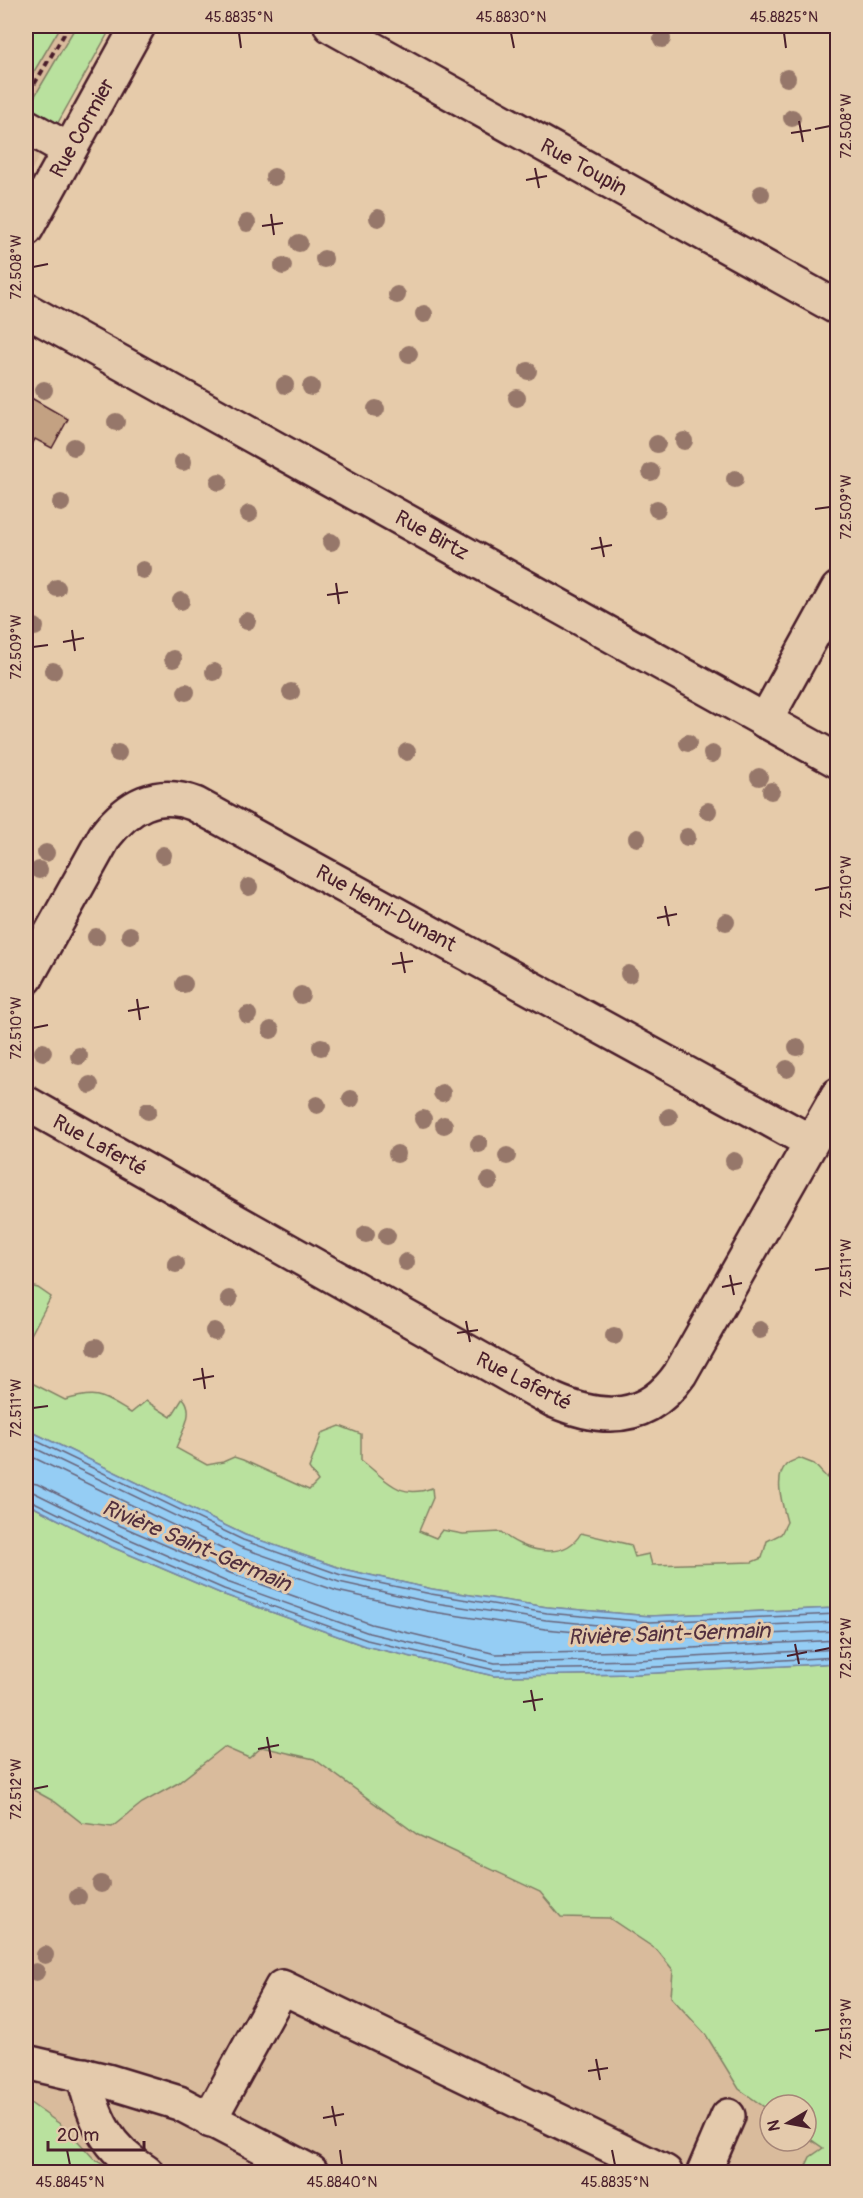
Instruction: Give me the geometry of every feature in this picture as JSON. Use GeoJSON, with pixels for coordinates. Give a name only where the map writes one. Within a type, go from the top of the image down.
{"type":"FeatureCollection","features":[{"type":"Feature","properties":{"kind":"street","name":"Rue Cormier"},"geometry":{"type":"LineString","coordinates":[[26,230],[138,26]]}},
{"type":"Feature","properties":{"kind":"street","name":"Rue Toupin"},"geometry":{"type":"LineString","coordinates":[[331,26],[837,308]]}},
{"type":"Feature","properties":{"kind":"street"},"geometry":{"type":"LineString","coordinates":[[26,126],[69,150]]}},
{"type":"Feature","properties":{"kind":"street","name":"Rue Birtz"},"geometry":{"type":"LineString","coordinates":[[26,310],[837,761]]}},
{"type":"Feature","properties":{"kind":"street"},"geometry":{"type":"LineString","coordinates":[[765,721],[837,589]]}},
{"type":"Feature","properties":{"kind":"street","name":"Rue Henri-Dunant"},"geometry":{"type":"LineString","coordinates":[[26,978],[112,827],[138,806],[164,798],[182,798],[811,1142]]}},
{"type":"Feature","properties":{"kind":"street","name":"Rue Laferté"},"geometry":{"type":"LineString","coordinates":[[26,1103],[553,1400],[568,1407],[602,1415],[635,1411],[657,1401],[670,1389],[837,1095]]}},
{"type":"Feature","properties":{"kind":"street"},"geometry":{"type":"LineString","coordinates":[[211,2121],[282,1987],[665,2172]]}},
{"type":"Feature","properties":{"kind":"street"},"geometry":{"type":"LineString","coordinates":[[26,2062],[84,2075],[179,2103],[311,2172]]}},
{"type":"Feature","properties":{"kind":"street"},"geometry":{"type":"LineString","coordinates":[[84,2075],[96,2119],[110,2141],[130,2163],[146,2172]]}},
{"type":"Feature","properties":{"kind":"street"},"geometry":{"type":"LineString","coordinates":[[704,2172],[728,2116]]}},
{"type":"Feature","properties":{"kind":"path"},"geometry":{"type":"LineString","coordinates":[[26,99],[69,26]]}},
{"type":"Feature","properties":{"kind":"shaded area"},"geometry":{"type":"Polygon","coordinates":[[[26,26],[112,26],[26,180],[26,26]]]}},
{"type":"Feature","properties":{"kind":"shaded area"},"geometry":{"type":"Polygon","coordinates":[[[224,1747],[249,1758],[261,1747],[314,1759],[418,1835],[540,1892],[561,1917],[609,1918],[657,1950],[673,1970],[671,1997],[706,2035],[739,2089],[758,2102],[758,2153],[818,2153],[818,2144],[823,2148],[829,2172],[26,2172],[26,1786],[55,1802],[82,1823],[112,1826],[142,1803],[178,1783],[224,1747]]]}},
{"type":"Feature","properties":{"kind":"green space"},"geometry":{"type":"Polygon","coordinates":[[[26,26],[61,26],[26,85],[26,26]]]}},
{"type":"Feature","properties":{"kind":"green space"},"geometry":{"type":"Polygon","coordinates":[[[76,26],[112,26],[55,128],[26,111],[76,26]]]}},
{"type":"Feature","properties":{"kind":"green space"},"geometry":{"type":"Polygon","coordinates":[[[26,1285],[38,1288],[51,1297],[26,1344],[26,1285]]]}},
{"type":"Feature","properties":{"kind":"green space"},"geometry":{"type":"Polygon","coordinates":[[[26,1380],[65,1400],[86,1395],[100,1396],[131,1413],[146,1401],[171,1417],[183,1398],[187,1404],[188,1416],[176,1448],[207,1465],[234,1457],[309,1490],[318,1481],[309,1468],[322,1433],[340,1426],[361,1434],[361,1460],[386,1481],[401,1490],[410,1492],[432,1488],[433,1498],[419,1531],[436,1538],[442,1530],[463,1534],[501,1532],[520,1544],[553,1551],[574,1542],[581,1533],[631,1545],[635,1557],[649,1554],[652,1565],[752,1562],[762,1558],[767,1541],[781,1534],[787,1522],[781,1500],[780,1485],[780,1477],[786,1465],[799,1458],[814,1464],[827,1478],[837,1458],[837,1608],[650,1616],[547,1607],[432,1589],[343,1569],[245,1535],[26,1429],[26,1380]]]}},
{"type":"Feature","properties":{"kind":"green space"},"geometry":{"type":"Polygon","coordinates":[[[26,1503],[112,1547],[222,1594],[365,1646],[494,1676],[637,1674],[837,1663],[838,2152],[829,2172],[803,2172],[810,2157],[823,2148],[818,2144],[818,2093],[758,2093],[758,2102],[739,2089],[706,2035],[671,1997],[673,1970],[657,1950],[609,1918],[561,1917],[540,1892],[418,1835],[314,1759],[262,1747],[249,1758],[224,1747],[178,1783],[142,1803],[112,1827],[82,1823],[55,1802],[26,1786],[26,1503]]]}},
{"type":"Feature","properties":{"kind":"green space"},"geometry":{"type":"Polygon","coordinates":[[[26,2100],[67,2129],[95,2160],[116,2172],[26,2172],[26,2100]]]}},
{"type":"Feature","properties":{"kind":"water","name":"Rivière Saint-Germain"},"geometry":{"type":"Polygon","coordinates":[[[26,1429],[245,1535],[343,1569],[432,1589],[547,1607],[650,1616],[837,1608],[837,1663],[637,1674],[494,1676],[365,1646],[222,1594],[112,1547],[26,1503],[26,1429]]]}},
{"type":"Feature","properties":{"kind":"building"},"geometry":{"type":"Polygon","coordinates":[[[26,395],[68,419],[52,448],[35,439],[26,457],[26,395]]]}}]}
